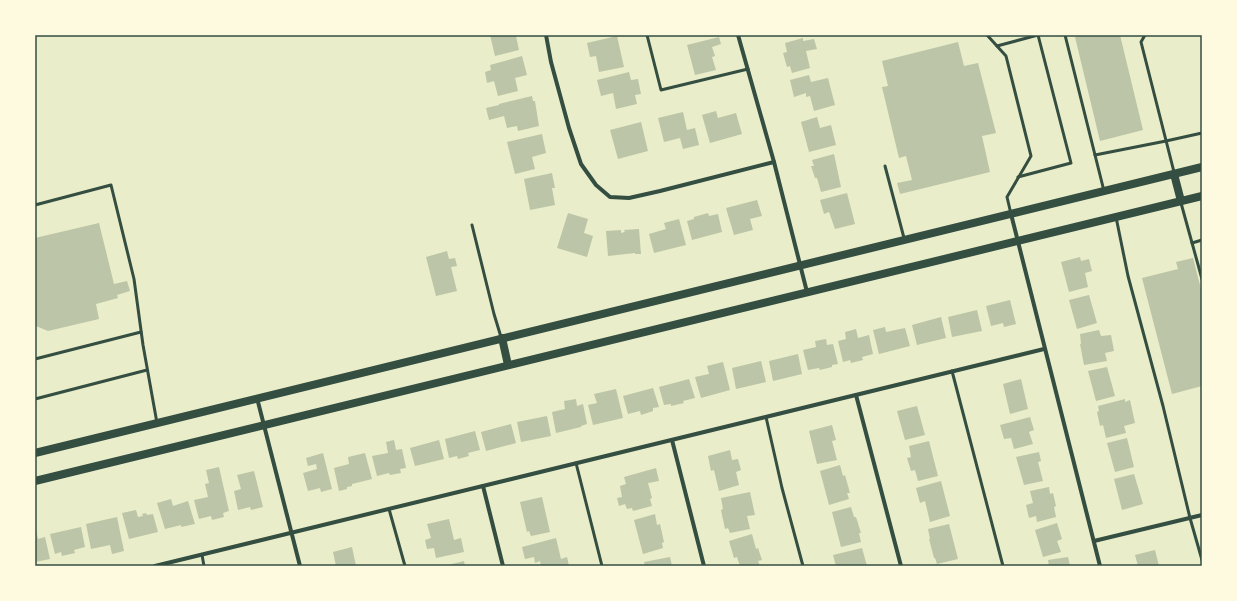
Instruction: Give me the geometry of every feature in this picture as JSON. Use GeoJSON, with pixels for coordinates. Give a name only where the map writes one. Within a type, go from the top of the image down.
{"type":"FeatureCollection","features":[{"type":"Feature","properties":{"kind":"main road"},"geometry":{"type":"LineString","coordinates":[[35,453],[1202,167]]}},
{"type":"Feature","properties":{"kind":"main road"},"geometry":{"type":"LineString","coordinates":[[1174,174],[1180,201]]}},
{"type":"Feature","properties":{"kind":"main road"},"geometry":{"type":"LineString","coordinates":[[35,481],[1202,196]]}},
{"type":"Feature","properties":{"kind":"main road"},"geometry":{"type":"LineString","coordinates":[[502,338],[508,365]]}},
{"type":"Feature","properties":{"kind":"street"},"geometry":{"type":"LineString","coordinates":[[546,35],[569,128],[581,164],[596,185],[610,197],[629,198],[774,162]]}},
{"type":"Feature","properties":{"kind":"street"},"geometry":{"type":"LineString","coordinates":[[738,35],[749,69],[774,162],[807,292]]}},
{"type":"Feature","properties":{"kind":"street"},"geometry":{"type":"LineString","coordinates":[[1011,214],[1100,566]]}},
{"type":"Feature","properties":{"kind":"street"},"geometry":{"type":"LineString","coordinates":[[155,566],[1044,348]]}},
{"type":"Feature","properties":{"kind":"street"},"geometry":{"type":"LineString","coordinates":[[856,395],[900,566]]}},
{"type":"Feature","properties":{"kind":"street"},"geometry":{"type":"LineString","coordinates":[[257,398],[300,566]]}},
{"type":"Feature","properties":{"kind":"street"},"geometry":{"type":"LineString","coordinates":[[672,440],[704,566]]}},
{"type":"Feature","properties":{"kind":"street"},"geometry":{"type":"LineString","coordinates":[[483,486],[504,566]]}},
{"type":"Feature","properties":{"kind":"street"},"geometry":{"type":"LineString","coordinates":[[1094,541],[1202,516]]}},
{"type":"Feature","properties":{"kind":"lane"},"geometry":{"type":"LineString","coordinates":[[647,35],[661,90],[749,69]]}},
{"type":"Feature","properties":{"kind":"lane"},"geometry":{"type":"LineString","coordinates":[[987,35],[1006,56],[1031,156],[1007,197],[1011,214]]}},
{"type":"Feature","properties":{"kind":"lane"},"geometry":{"type":"LineString","coordinates":[[997,46],[1038,35],[1071,163],[1018,176]]}},
{"type":"Feature","properties":{"kind":"lane"},"geometry":{"type":"LineString","coordinates":[[1065,35],[1104,191]]}},
{"type":"Feature","properties":{"kind":"lane"},"geometry":{"type":"LineString","coordinates":[[1145,35],[1141,42],[1174,174]]}},
{"type":"Feature","properties":{"kind":"lane"},"geometry":{"type":"LineString","coordinates":[[1095,154],[1202,133]]}},
{"type":"Feature","properties":{"kind":"lane"},"geometry":{"type":"LineString","coordinates":[[885,166],[905,240]]}},
{"type":"Feature","properties":{"kind":"lane"},"geometry":{"type":"LineString","coordinates":[[35,205],[111,186],[134,279],[147,370],[157,423]]}},
{"type":"Feature","properties":{"kind":"lane"},"geometry":{"type":"LineString","coordinates":[[1180,201],[1202,278]]}},
{"type":"Feature","properties":{"kind":"lane"},"geometry":{"type":"LineString","coordinates":[[1116,217],[1128,276],[1202,560]]}},
{"type":"Feature","properties":{"kind":"lane"},"geometry":{"type":"LineString","coordinates":[[472,225],[494,314],[502,338]]}},
{"type":"Feature","properties":{"kind":"lane"},"geometry":{"type":"LineString","coordinates":[[1192,243],[1202,240]]}},
{"type":"Feature","properties":{"kind":"lane"},"geometry":{"type":"LineString","coordinates":[[35,359],[141,332]]}},
{"type":"Feature","properties":{"kind":"lane"},"geometry":{"type":"LineString","coordinates":[[35,399],[147,370]]}},
{"type":"Feature","properties":{"kind":"lane"},"geometry":{"type":"LineString","coordinates":[[952,371],[1003,566]]}},
{"type":"Feature","properties":{"kind":"lane"},"geometry":{"type":"LineString","coordinates":[[766,417],[803,566]]}},
{"type":"Feature","properties":{"kind":"lane"},"geometry":{"type":"LineString","coordinates":[[576,463],[602,566]]}},
{"type":"Feature","properties":{"kind":"lane"},"geometry":{"type":"LineString","coordinates":[[390,509],[405,566]]}},
{"type":"Feature","properties":{"kind":"lane"},"geometry":{"type":"LineString","coordinates":[[202,555],[204,566]]}},
{"type":"Feature","properties":{"kind":"building"},"geometry":{"type":"Polygon","coordinates":[[[490,35],[516,36],[519,50],[495,56],[490,35]]]}},
{"type":"Feature","properties":{"kind":"building"},"geometry":{"type":"Polygon","coordinates":[[[1080,35],[1120,35],[1143,130],[1100,141],[1075,37],[1080,35]]]}},
{"type":"Feature","properties":{"kind":"building"},"geometry":{"type":"Polygon","coordinates":[[[617,36],[624,67],[599,72],[596,56],[590,57],[587,43],[617,36]]]}},
{"type":"Feature","properties":{"kind":"building"},"geometry":{"type":"Polygon","coordinates":[[[719,37],[721,44],[712,47],[715,56],[712,57],[716,70],[695,75],[687,45],[719,37]]]}},
{"type":"Feature","properties":{"kind":"building"},"geometry":{"type":"Polygon","coordinates":[[[803,38],[803,41],[814,39],[817,49],[806,51],[810,68],[792,73],[790,66],[787,67],[783,53],[787,52],[785,43],[803,38]]]}},
{"type":"Feature","properties":{"kind":"building"},"geometry":{"type":"Polygon","coordinates":[[[958,42],[964,66],[978,63],[996,133],[982,136],[990,172],[900,194],[897,183],[912,180],[906,156],[899,158],[882,87],[888,86],[882,61],[958,42]]]}},
{"type":"Feature","properties":{"kind":"building"},"geometry":{"type":"Polygon","coordinates":[[[522,56],[527,75],[515,78],[518,91],[498,96],[494,81],[487,83],[485,72],[491,70],[490,65],[522,56]]]}},
{"type":"Feature","properties":{"kind":"building"},"geometry":{"type":"Polygon","coordinates":[[[629,72],[631,80],[638,79],[641,94],[635,95],[637,104],[616,109],[613,93],[601,96],[597,80],[629,72]]]}},
{"type":"Feature","properties":{"kind":"building"},"geometry":{"type":"Polygon","coordinates":[[[809,75],[811,82],[828,78],[835,105],[814,111],[810,96],[806,97],[806,93],[794,97],[790,80],[809,75]]]}},
{"type":"Feature","properties":{"kind":"building"},"geometry":{"type":"Polygon","coordinates":[[[532,96],[533,101],[535,101],[539,126],[518,131],[517,126],[507,128],[504,116],[489,120],[486,108],[532,96]]]}},
{"type":"Feature","properties":{"kind":"building"},"geometry":{"type":"Polygon","coordinates":[[[716,111],[718,118],[736,113],[742,134],[710,143],[702,115],[716,111]]]}},
{"type":"Feature","properties":{"kind":"building"},"geometry":{"type":"Polygon","coordinates":[[[683,112],[687,130],[695,128],[699,145],[683,149],[680,138],[664,142],[658,118],[683,112]]]}},
{"type":"Feature","properties":{"kind":"building"},"geometry":{"type":"Polygon","coordinates":[[[817,117],[820,128],[831,125],[836,145],[809,152],[801,122],[817,117]]]}},
{"type":"Feature","properties":{"kind":"building"},"geometry":{"type":"Polygon","coordinates":[[[641,122],[648,151],[618,159],[610,130],[641,122]]]}},
{"type":"Feature","properties":{"kind":"building"},"geometry":{"type":"Polygon","coordinates":[[[542,134],[546,153],[532,157],[535,169],[515,174],[507,142],[542,134]]]}},
{"type":"Feature","properties":{"kind":"building"},"geometry":{"type":"Polygon","coordinates":[[[834,154],[841,187],[821,192],[817,178],[815,178],[811,166],[814,166],[812,160],[834,154]]]}},
{"type":"Feature","properties":{"kind":"building"},"geometry":{"type":"Polygon","coordinates":[[[552,173],[555,188],[552,188],[555,205],[530,210],[524,179],[552,173]]]}},
{"type":"Feature","properties":{"kind":"building"},"geometry":{"type":"Polygon","coordinates":[[[847,193],[855,224],[835,229],[829,212],[824,214],[820,200],[847,193]]]}},
{"type":"Feature","properties":{"kind":"building"},"geometry":{"type":"Polygon","coordinates":[[[757,200],[762,216],[750,219],[753,230],[734,235],[726,208],[757,200]]]}},
{"type":"Feature","properties":{"kind":"building"},"geometry":{"type":"Polygon","coordinates":[[[568,213],[588,219],[584,233],[593,236],[587,257],[557,248],[568,213]]]}},
{"type":"Feature","properties":{"kind":"building"},"geometry":{"type":"Polygon","coordinates":[[[708,213],[709,216],[718,214],[722,232],[692,240],[687,221],[694,219],[694,217],[708,213]]]}},
{"type":"Feature","properties":{"kind":"building"},"geometry":{"type":"Polygon","coordinates":[[[679,219],[686,245],[654,253],[649,234],[666,229],[664,223],[679,219]]]}},
{"type":"Feature","properties":{"kind":"building"},"geometry":{"type":"Polygon","coordinates":[[[99,223],[114,284],[127,281],[130,291],[117,295],[118,298],[96,304],[99,319],[48,331],[36,326],[35,238],[99,223]]]}},
{"type":"Feature","properties":{"kind":"building"},"geometry":{"type":"Polygon","coordinates":[[[639,229],[641,254],[635,253],[608,256],[606,231],[621,230],[621,233],[625,232],[624,230],[639,229]]]}},
{"type":"Feature","properties":{"kind":"building"},"geometry":{"type":"Polygon","coordinates":[[[447,251],[449,259],[455,258],[457,266],[451,267],[457,291],[436,296],[426,257],[447,251]]]}},
{"type":"Feature","properties":{"kind":"building"},"geometry":{"type":"Polygon","coordinates":[[[1080,257],[1081,261],[1089,259],[1092,271],[1085,273],[1088,287],[1069,292],[1061,262],[1080,257]]]}},
{"type":"Feature","properties":{"kind":"building"},"geometry":{"type":"Polygon","coordinates":[[[1193,258],[1202,293],[1202,386],[1172,394],[1142,278],[1178,269],[1176,262],[1193,258]]]}},
{"type":"Feature","properties":{"kind":"building"},"geometry":{"type":"Polygon","coordinates":[[[1089,295],[1097,323],[1077,329],[1069,300],[1089,295]]]}},
{"type":"Feature","properties":{"kind":"building"},"geometry":{"type":"Polygon","coordinates":[[[1010,300],[1016,324],[1004,327],[1003,323],[991,326],[986,306],[1010,300]]]}},
{"type":"Feature","properties":{"kind":"building"},"geometry":{"type":"Polygon","coordinates":[[[977,310],[982,331],[952,337],[948,317],[977,310]]]}},
{"type":"Feature","properties":{"kind":"building"},"geometry":{"type":"Polygon","coordinates":[[[941,317],[946,338],[917,345],[912,325],[941,317]]]}},
{"type":"Feature","properties":{"kind":"building"},"geometry":{"type":"Polygon","coordinates":[[[885,327],[886,332],[905,328],[910,346],[879,354],[873,330],[885,327]]]}},
{"type":"Feature","properties":{"kind":"building"},"geometry":{"type":"Polygon","coordinates":[[[856,329],[858,338],[869,335],[873,354],[862,357],[863,360],[851,363],[850,360],[843,362],[838,341],[846,339],[845,332],[856,329]]]}},
{"type":"Feature","properties":{"kind":"building"},"geometry":{"type":"Polygon","coordinates":[[[1099,330],[1101,336],[1111,335],[1114,351],[1105,353],[1107,361],[1084,365],[1080,344],[1080,334],[1099,330]]]}},
{"type":"Feature","properties":{"kind":"building"},"geometry":{"type":"Polygon","coordinates":[[[826,339],[827,345],[833,344],[838,364],[820,370],[819,368],[808,370],[803,350],[816,347],[815,341],[826,339]]]}},
{"type":"Feature","properties":{"kind":"building"},"geometry":{"type":"Polygon","coordinates":[[[798,354],[802,374],[773,381],[769,361],[798,354]]]}},
{"type":"Feature","properties":{"kind":"building"},"geometry":{"type":"Polygon","coordinates":[[[761,361],[766,382],[736,389],[732,368],[761,361]]]}},
{"type":"Feature","properties":{"kind":"building"},"geometry":{"type":"Polygon","coordinates":[[[723,362],[730,390],[701,398],[695,377],[709,374],[707,366],[723,362]]]}},
{"type":"Feature","properties":{"kind":"building"},"geometry":{"type":"Polygon","coordinates":[[[1107,367],[1115,396],[1096,401],[1088,371],[1107,367]]]}},
{"type":"Feature","properties":{"kind":"building"},"geometry":{"type":"Polygon","coordinates":[[[689,379],[695,398],[683,401],[684,403],[671,406],[671,404],[664,405],[659,387],[689,379]]]}},
{"type":"Feature","properties":{"kind":"building"},"geometry":{"type":"Polygon","coordinates":[[[1021,379],[1028,409],[1010,414],[1003,384],[1021,379]]]}},
{"type":"Feature","properties":{"kind":"building"},"geometry":{"type":"Polygon","coordinates":[[[653,388],[659,407],[653,408],[653,411],[641,415],[640,411],[628,414],[623,396],[653,388]]]}},
{"type":"Feature","properties":{"kind":"building"},"geometry":{"type":"Polygon","coordinates":[[[616,389],[623,418],[593,425],[588,405],[597,403],[594,394],[616,389]]]}},
{"type":"Feature","properties":{"kind":"building"},"geometry":{"type":"Polygon","coordinates":[[[576,399],[577,406],[583,404],[587,424],[581,427],[556,433],[552,412],[565,409],[564,401],[576,399]]]}},
{"type":"Feature","properties":{"kind":"building"},"geometry":{"type":"Polygon","coordinates":[[[1125,399],[1125,402],[1130,400],[1135,423],[1124,426],[1126,433],[1106,438],[1103,425],[1100,426],[1097,412],[1099,411],[1098,406],[1125,399]]]}},
{"type":"Feature","properties":{"kind":"building"},"geometry":{"type":"Polygon","coordinates":[[[917,406],[925,435],[905,440],[897,411],[917,406]]]}},
{"type":"Feature","properties":{"kind":"building"},"geometry":{"type":"Polygon","coordinates":[[[547,416],[551,436],[521,442],[517,422],[547,416]]]}},
{"type":"Feature","properties":{"kind":"building"},"geometry":{"type":"Polygon","coordinates":[[[1030,417],[1034,430],[1029,432],[1033,444],[1014,449],[1011,438],[1004,439],[1000,425],[1030,417]]]}},
{"type":"Feature","properties":{"kind":"building"},"geometry":{"type":"Polygon","coordinates":[[[511,424],[516,443],[486,451],[481,432],[511,424]]]}},
{"type":"Feature","properties":{"kind":"building"},"geometry":{"type":"Polygon","coordinates":[[[832,425],[836,440],[832,441],[837,460],[817,464],[809,431],[832,425]]]}},
{"type":"Feature","properties":{"kind":"building"},"geometry":{"type":"Polygon","coordinates":[[[475,431],[480,450],[468,453],[469,456],[458,459],[457,456],[449,458],[445,439],[475,431]]]}},
{"type":"Feature","properties":{"kind":"building"},"geometry":{"type":"Polygon","coordinates":[[[1127,438],[1134,467],[1115,472],[1107,443],[1127,438]]]}},
{"type":"Feature","properties":{"kind":"building"},"geometry":{"type":"Polygon","coordinates":[[[394,440],[396,450],[402,449],[406,468],[400,469],[401,473],[390,475],[389,473],[377,476],[372,456],[388,453],[386,442],[394,440]]]}},
{"type":"Feature","properties":{"kind":"building"},"geometry":{"type":"Polygon","coordinates":[[[439,440],[444,459],[415,466],[410,448],[439,440]]]}},
{"type":"Feature","properties":{"kind":"building"},"geometry":{"type":"Polygon","coordinates":[[[929,441],[938,476],[918,481],[915,470],[911,471],[907,458],[911,457],[909,446],[929,441]]]}},
{"type":"Feature","properties":{"kind":"building"},"geometry":{"type":"Polygon","coordinates":[[[730,450],[732,460],[738,459],[741,470],[736,472],[739,485],[719,491],[714,470],[711,471],[708,456],[730,450]]]}},
{"type":"Feature","properties":{"kind":"building"},"geometry":{"type":"Polygon","coordinates":[[[1039,452],[1041,461],[1038,462],[1043,481],[1024,485],[1016,457],[1039,452]]]}},
{"type":"Feature","properties":{"kind":"building"},"geometry":{"type":"Polygon","coordinates":[[[323,453],[332,489],[321,492],[320,488],[308,491],[303,473],[317,469],[316,464],[308,466],[306,458],[323,453]]]}},
{"type":"Feature","properties":{"kind":"building"},"geometry":{"type":"Polygon","coordinates":[[[365,453],[372,479],[352,484],[352,486],[347,487],[347,489],[339,491],[334,468],[349,464],[348,457],[365,453]]]}},
{"type":"Feature","properties":{"kind":"building"},"geometry":{"type":"Polygon","coordinates":[[[840,465],[843,476],[845,475],[850,493],[847,493],[849,499],[829,505],[820,471],[840,465]]]}},
{"type":"Feature","properties":{"kind":"building"},"geometry":{"type":"Polygon","coordinates":[[[219,467],[229,511],[223,513],[224,517],[212,520],[211,516],[199,519],[194,500],[208,497],[205,484],[209,483],[206,470],[219,467]]]}},
{"type":"Feature","properties":{"kind":"building"},"geometry":{"type":"Polygon","coordinates":[[[656,468],[659,481],[648,483],[652,498],[650,499],[652,506],[633,511],[632,508],[627,509],[625,504],[619,506],[617,498],[622,497],[620,486],[626,484],[624,477],[656,468]]]}},
{"type":"Feature","properties":{"kind":"building"},"geometry":{"type":"Polygon","coordinates":[[[254,471],[263,507],[251,510],[250,507],[238,510],[234,491],[241,489],[237,475],[254,471]]]}},
{"type":"Feature","properties":{"kind":"building"},"geometry":{"type":"Polygon","coordinates":[[[1134,474],[1143,504],[1122,510],[1114,479],[1134,474]]]}},
{"type":"Feature","properties":{"kind":"building"},"geometry":{"type":"Polygon","coordinates":[[[941,481],[950,516],[930,522],[925,501],[920,503],[916,488],[941,481]]]}},
{"type":"Feature","properties":{"kind":"building"},"geometry":{"type":"Polygon","coordinates":[[[1049,487],[1050,494],[1053,493],[1056,506],[1054,507],[1056,517],[1037,522],[1036,516],[1029,518],[1026,505],[1033,503],[1030,491],[1049,487]]]}},
{"type":"Feature","properties":{"kind":"building"},"geometry":{"type":"Polygon","coordinates":[[[750,492],[755,515],[747,516],[750,529],[730,533],[728,528],[725,529],[721,510],[723,509],[721,498],[750,492]]]}},
{"type":"Feature","properties":{"kind":"building"},"geometry":{"type":"Polygon","coordinates":[[[542,497],[550,532],[531,536],[529,531],[527,532],[520,502],[542,497]]]}},
{"type":"Feature","properties":{"kind":"building"},"geometry":{"type":"Polygon","coordinates":[[[171,499],[173,506],[188,501],[195,524],[181,527],[181,525],[165,529],[157,503],[171,499]]]}},
{"type":"Feature","properties":{"kind":"building"},"geometry":{"type":"Polygon","coordinates":[[[851,507],[861,533],[859,533],[861,542],[841,547],[832,512],[851,507]]]}},
{"type":"Feature","properties":{"kind":"building"},"geometry":{"type":"Polygon","coordinates":[[[136,510],[138,517],[143,516],[142,514],[146,513],[147,515],[153,514],[158,532],[129,539],[122,513],[136,510]]]}},
{"type":"Feature","properties":{"kind":"building"},"geometry":{"type":"Polygon","coordinates":[[[655,514],[657,525],[660,524],[664,542],[662,543],[663,548],[643,554],[634,520],[655,514]]]}},
{"type":"Feature","properties":{"kind":"building"},"geometry":{"type":"Polygon","coordinates":[[[117,517],[124,551],[112,554],[110,545],[91,549],[86,524],[117,517]]]}},
{"type":"Feature","properties":{"kind":"building"},"geometry":{"type":"Polygon","coordinates":[[[449,519],[454,540],[461,538],[464,552],[436,558],[434,548],[427,549],[425,540],[431,538],[427,524],[449,519]]]}},
{"type":"Feature","properties":{"kind":"building"},"geometry":{"type":"Polygon","coordinates":[[[1057,523],[1062,539],[1057,541],[1061,552],[1043,557],[1035,530],[1057,523]]]}},
{"type":"Feature","properties":{"kind":"building"},"geometry":{"type":"Polygon","coordinates":[[[949,524],[958,559],[937,564],[929,539],[928,529],[949,524]]]}},
{"type":"Feature","properties":{"kind":"building"},"geometry":{"type":"Polygon","coordinates":[[[81,527],[85,547],[74,550],[75,553],[62,556],[61,552],[55,554],[50,534],[81,527]]]}},
{"type":"Feature","properties":{"kind":"building"},"geometry":{"type":"Polygon","coordinates":[[[36,530],[38,539],[45,537],[50,559],[35,562],[36,530]]]}},
{"type":"Feature","properties":{"kind":"building"},"geometry":{"type":"Polygon","coordinates":[[[752,534],[756,549],[758,548],[762,560],[758,561],[760,566],[740,566],[737,557],[734,558],[729,541],[752,534]]]}},
{"type":"Feature","properties":{"kind":"building"},"geometry":{"type":"Polygon","coordinates":[[[556,538],[561,559],[567,557],[569,566],[541,566],[540,561],[535,563],[534,557],[525,559],[522,547],[556,538]]]}},
{"type":"Feature","properties":{"kind":"building"},"geometry":{"type":"Polygon","coordinates":[[[352,547],[356,566],[336,566],[333,552],[352,547]]]}},
{"type":"Feature","properties":{"kind":"building"},"geometry":{"type":"Polygon","coordinates":[[[862,548],[867,566],[836,566],[833,555],[862,548]]]}},
{"type":"Feature","properties":{"kind":"building"},"geometry":{"type":"Polygon","coordinates":[[[1155,550],[1159,566],[1138,566],[1135,555],[1155,550]]]}},
{"type":"Feature","properties":{"kind":"building"},"geometry":{"type":"Polygon","coordinates":[[[670,557],[672,566],[645,566],[644,562],[670,557]]]}},
{"type":"Feature","properties":{"kind":"building"},"geometry":{"type":"Polygon","coordinates":[[[1068,557],[1070,566],[1049,566],[1048,560],[1068,557]]]}},
{"type":"Feature","properties":{"kind":"building"},"geometry":{"type":"Polygon","coordinates":[[[464,561],[465,566],[448,566],[448,565],[464,561]]]}}]}
